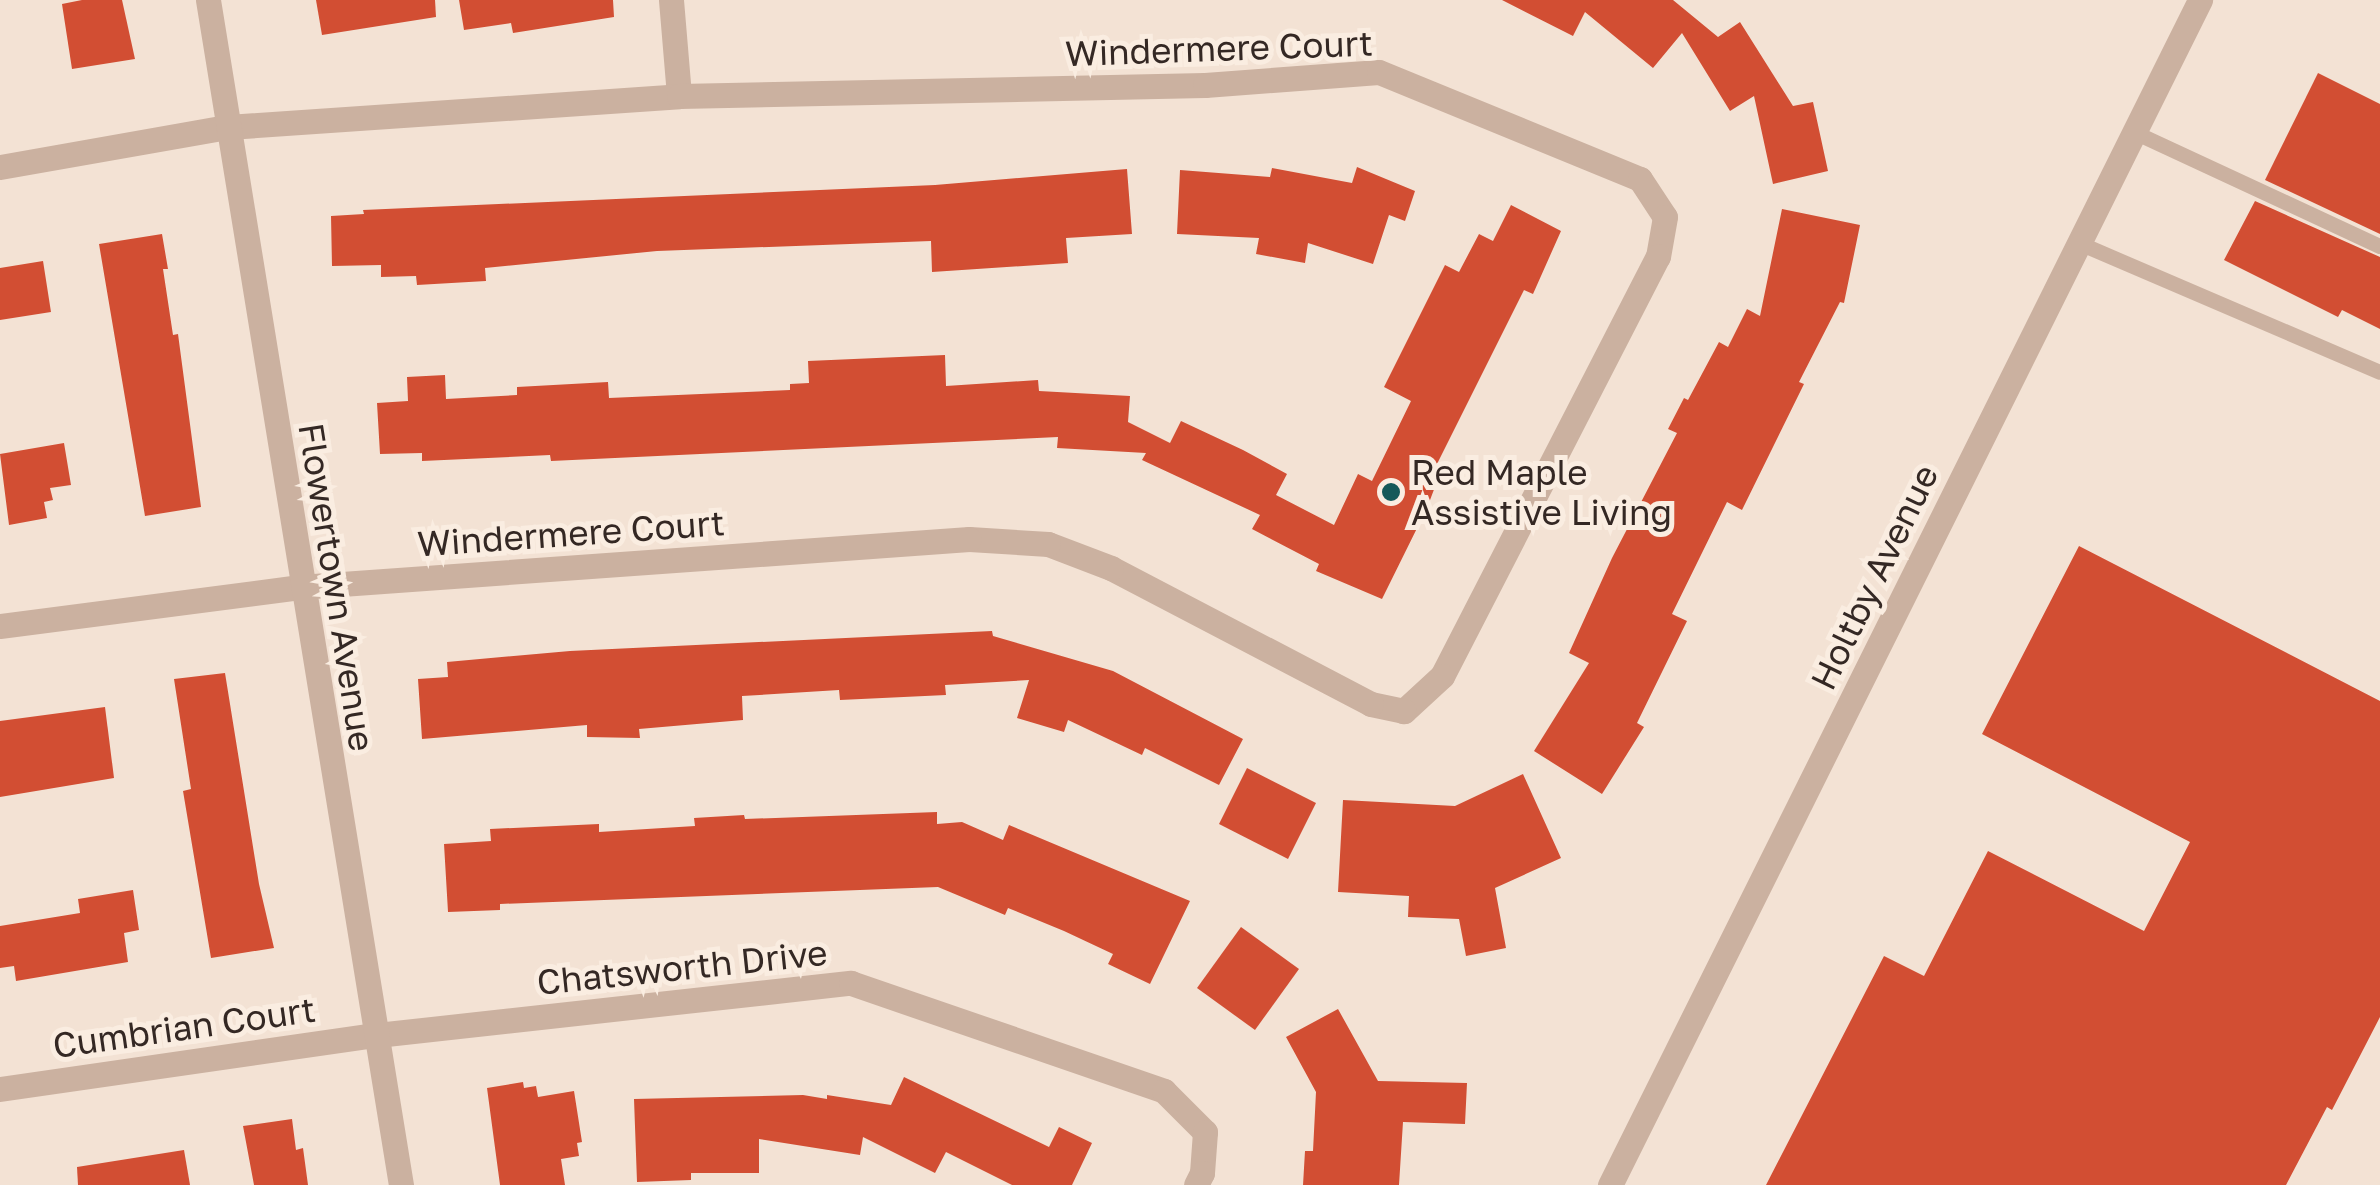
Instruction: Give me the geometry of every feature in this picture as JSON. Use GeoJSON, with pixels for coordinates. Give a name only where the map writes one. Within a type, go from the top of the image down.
{"type":"FeatureCollection","features":[{"type":"Feature","properties":{"kind":"street","name":"Flowertown Avenue"},"geometry":{"type":"LineString","coordinates":[[208,0],[300,587],[401,1185]]}},
{"type":"Feature","properties":{"kind":"street"},"geometry":{"type":"LineString","coordinates":[[671,0],[678,96]]}},
{"type":"Feature","properties":{"kind":"street","name":"Holtby Avenue"},"geometry":{"type":"LineString","coordinates":[[1610,1185],[2200,0]]}},
{"type":"Feature","properties":{"kind":"street","name":"Windermere Court"},"geometry":{"type":"LineString","coordinates":[[0,167],[228,128],[678,96],[1205,85],[1379,72],[1640,179],[1665,217],[1658,256],[1442,676],[1404,711],[1371,704],[1111,568],[1048,544],[968,539],[300,587]]}},
{"type":"Feature","properties":{"kind":"street"},"geometry":{"type":"LineString","coordinates":[[0,626],[300,587]]}},
{"type":"Feature","properties":{"kind":"street","name":"Chatsworth Drive"},"geometry":{"type":"LineString","coordinates":[[378,1036],[851,984],[1164,1091],[1204,1132],[1202,1173],[1196,1185]]}},
{"type":"Feature","properties":{"kind":"street","name":"Cumbrian Court"},"geometry":{"type":"LineString","coordinates":[[0,1088],[378,1036]]}},
{"type":"Feature","properties":{"kind":"lane"},"geometry":{"type":"LineString","coordinates":[[2134,132],[2380,246]]}},
{"type":"Feature","properties":{"kind":"lane"},"geometry":{"type":"LineString","coordinates":[[2079,243],[2380,372]]}},
{"type":"Feature","properties":{"kind":"building"},"geometry":{"type":"Polygon","coordinates":[[[122,0],[135,59],[72,69],[62,4],[122,0]]]}},
{"type":"Feature","properties":{"kind":"building"},"geometry":{"type":"Polygon","coordinates":[[[316,0],[435,0],[436,17],[322,35],[316,0]]]}},
{"type":"Feature","properties":{"kind":"building"},"geometry":{"type":"Polygon","coordinates":[[[459,0],[613,0],[614,17],[513,33],[511,23],[464,30],[459,0]]]}},
{"type":"Feature","properties":{"kind":"building"},"geometry":{"type":"Polygon","coordinates":[[[1502,0],[1673,0],[1718,37],[1740,22],[1793,106],[1813,102],[1828,171],[1773,184],[1754,96],[1730,111],[1682,33],[1653,68],[1585,12],[1573,36],[1502,0]]]}},
{"type":"Feature","properties":{"kind":"building"},"geometry":{"type":"Polygon","coordinates":[[[2318,73],[2380,104],[2380,234],[2265,180],[2318,73]]]}},
{"type":"Feature","properties":{"kind":"building"},"geometry":{"type":"Polygon","coordinates":[[[1357,167],[1415,191],[1405,221],[1389,215],[1373,264],[1308,243],[1305,263],[1256,254],[1259,238],[1177,234],[1180,170],[1270,177],[1272,168],[1352,183],[1357,167]]]}},
{"type":"Feature","properties":{"kind":"building"},"geometry":{"type":"Polygon","coordinates":[[[1127,169],[1132,234],[1066,238],[1068,263],[932,272],[931,241],[657,251],[485,268],[486,281],[417,285],[416,276],[381,277],[381,265],[332,266],[331,216],[364,214],[363,210],[935,185],[1127,169]]]}},
{"type":"Feature","properties":{"kind":"building"},"geometry":{"type":"Polygon","coordinates":[[[2255,201],[2380,257],[2380,329],[2342,310],[2338,317],[2224,260],[2255,201]]]}},
{"type":"Feature","properties":{"kind":"building"},"geometry":{"type":"Polygon","coordinates":[[[1511,205],[1561,231],[1533,294],[1524,290],[1435,468],[1441,471],[1427,508],[1382,599],[1316,571],[1319,564],[1252,529],[1260,515],[1142,460],[1146,453],[1057,448],[1058,437],[551,461],[550,455],[422,461],[422,453],[380,454],[377,403],[408,401],[407,377],[445,375],[446,399],[517,395],[517,387],[608,382],[609,398],[790,390],[790,384],[809,383],[808,361],[945,355],[946,386],[1038,380],[1039,391],[1130,396],[1128,422],[1170,443],[1181,421],[1243,450],[1287,474],[1276,495],[1334,525],[1358,474],[1372,481],[1411,401],[1384,387],[1445,265],[1459,272],[1479,234],[1493,241],[1511,205]]]}},
{"type":"Feature","properties":{"kind":"building"},"geometry":{"type":"Polygon","coordinates":[[[1782,209],[1860,225],[1844,303],[1840,302],[1799,382],[1804,384],[1742,510],[1727,502],[1672,614],[1687,621],[1637,723],[1644,727],[1602,794],[1534,751],[1589,663],[1569,653],[1612,558],[1677,433],[1668,429],[1684,398],[1688,400],[1719,342],[1728,347],[1747,309],[1760,316],[1782,209]]]}},
{"type":"Feature","properties":{"kind":"building"},"geometry":{"type":"Polygon","coordinates":[[[162,234],[168,269],[163,269],[173,335],[178,334],[201,507],[145,516],[99,244],[162,234]]]}},
{"type":"Feature","properties":{"kind":"building"},"geometry":{"type":"Polygon","coordinates":[[[43,261],[51,312],[0,320],[0,268],[43,261]]]}},
{"type":"Feature","properties":{"kind":"building"},"geometry":{"type":"Polygon","coordinates":[[[64,443],[71,485],[50,488],[53,500],[44,502],[47,518],[9,525],[0,454],[64,443]]]}},
{"type":"Feature","properties":{"kind":"building"},"geometry":{"type":"Polygon","coordinates":[[[2079,546],[2380,701],[2380,1017],[2332,1110],[2327,1107],[2286,1185],[1766,1185],[1884,956],[1924,976],[1988,851],[2144,931],[2190,842],[1982,734],[2079,546]]]}},
{"type":"Feature","properties":{"kind":"building"},"geometry":{"type":"Polygon","coordinates":[[[992,631],[993,636],[1113,671],[1243,739],[1219,785],[1145,748],[1142,755],[1068,720],[1064,732],[1017,718],[1029,680],[945,685],[946,695],[840,700],[839,690],[742,696],[743,720],[639,729],[640,738],[587,737],[587,725],[422,739],[418,679],[448,677],[447,662],[570,651],[992,631]]]}},
{"type":"Feature","properties":{"kind":"building"},"geometry":{"type":"Polygon","coordinates":[[[225,673],[259,884],[274,948],[211,958],[183,791],[191,789],[174,679],[225,673]]]}},
{"type":"Feature","properties":{"kind":"building"},"geometry":{"type":"Polygon","coordinates":[[[105,707],[114,778],[0,797],[0,721],[105,707]]]}},
{"type":"Feature","properties":{"kind":"building"},"geometry":{"type":"Polygon","coordinates":[[[1247,768],[1316,803],[1288,859],[1219,824],[1247,768]]]}},
{"type":"Feature","properties":{"kind":"building"},"geometry":{"type":"Polygon","coordinates":[[[1523,774],[1561,858],[1495,888],[1506,948],[1466,956],[1459,919],[1408,917],[1409,896],[1338,892],[1343,800],[1455,806],[1523,774]]]}},
{"type":"Feature","properties":{"kind":"building"},"geometry":{"type":"Polygon","coordinates":[[[937,812],[937,824],[962,822],[1003,840],[1009,825],[1190,901],[1150,984],[1108,964],[1113,954],[1064,931],[1008,908],[1005,915],[938,887],[500,904],[500,910],[448,912],[444,844],[491,841],[490,829],[599,824],[599,832],[695,826],[694,818],[744,815],[745,819],[937,812]]]}},
{"type":"Feature","properties":{"kind":"building"},"geometry":{"type":"Polygon","coordinates":[[[133,890],[139,930],[124,933],[128,962],[16,981],[14,966],[0,968],[0,926],[80,913],[78,899],[133,890]]]}},
{"type":"Feature","properties":{"kind":"building"},"geometry":{"type":"Polygon","coordinates":[[[1241,927],[1299,969],[1255,1030],[1197,988],[1241,927]]]}},
{"type":"Feature","properties":{"kind":"building"},"geometry":{"type":"Polygon","coordinates":[[[1338,1009],[1378,1081],[1467,1083],[1465,1124],[1403,1122],[1399,1185],[1303,1185],[1305,1151],[1313,1151],[1316,1092],[1286,1037],[1338,1009]]]}},
{"type":"Feature","properties":{"kind":"building"},"geometry":{"type":"Polygon","coordinates":[[[904,1077],[1049,1147],[1059,1127],[1092,1143],[1072,1185],[1012,1185],[946,1152],[935,1173],[863,1137],[860,1155],[759,1139],[759,1173],[691,1173],[691,1180],[637,1182],[634,1099],[803,1095],[827,1099],[827,1095],[891,1105],[904,1077]]]}},
{"type":"Feature","properties":{"kind":"building"},"geometry":{"type":"Polygon","coordinates":[[[523,1082],[524,1088],[536,1086],[538,1097],[574,1091],[582,1142],[577,1143],[579,1156],[561,1159],[565,1185],[500,1185],[487,1088],[523,1082]]]}},
{"type":"Feature","properties":{"kind":"building"},"geometry":{"type":"Polygon","coordinates":[[[292,1119],[296,1150],[303,1148],[308,1185],[254,1185],[243,1126],[292,1119]]]}},
{"type":"Feature","properties":{"kind":"building"},"geometry":{"type":"Polygon","coordinates":[[[184,1150],[190,1185],[78,1185],[77,1167],[184,1150]]]}},
{"type":"Feature","properties":{"kind":"place","name":"Red Maple Assistive Living"},"geometry":{"type":"Point","coordinates":[1391,492]}}]}
